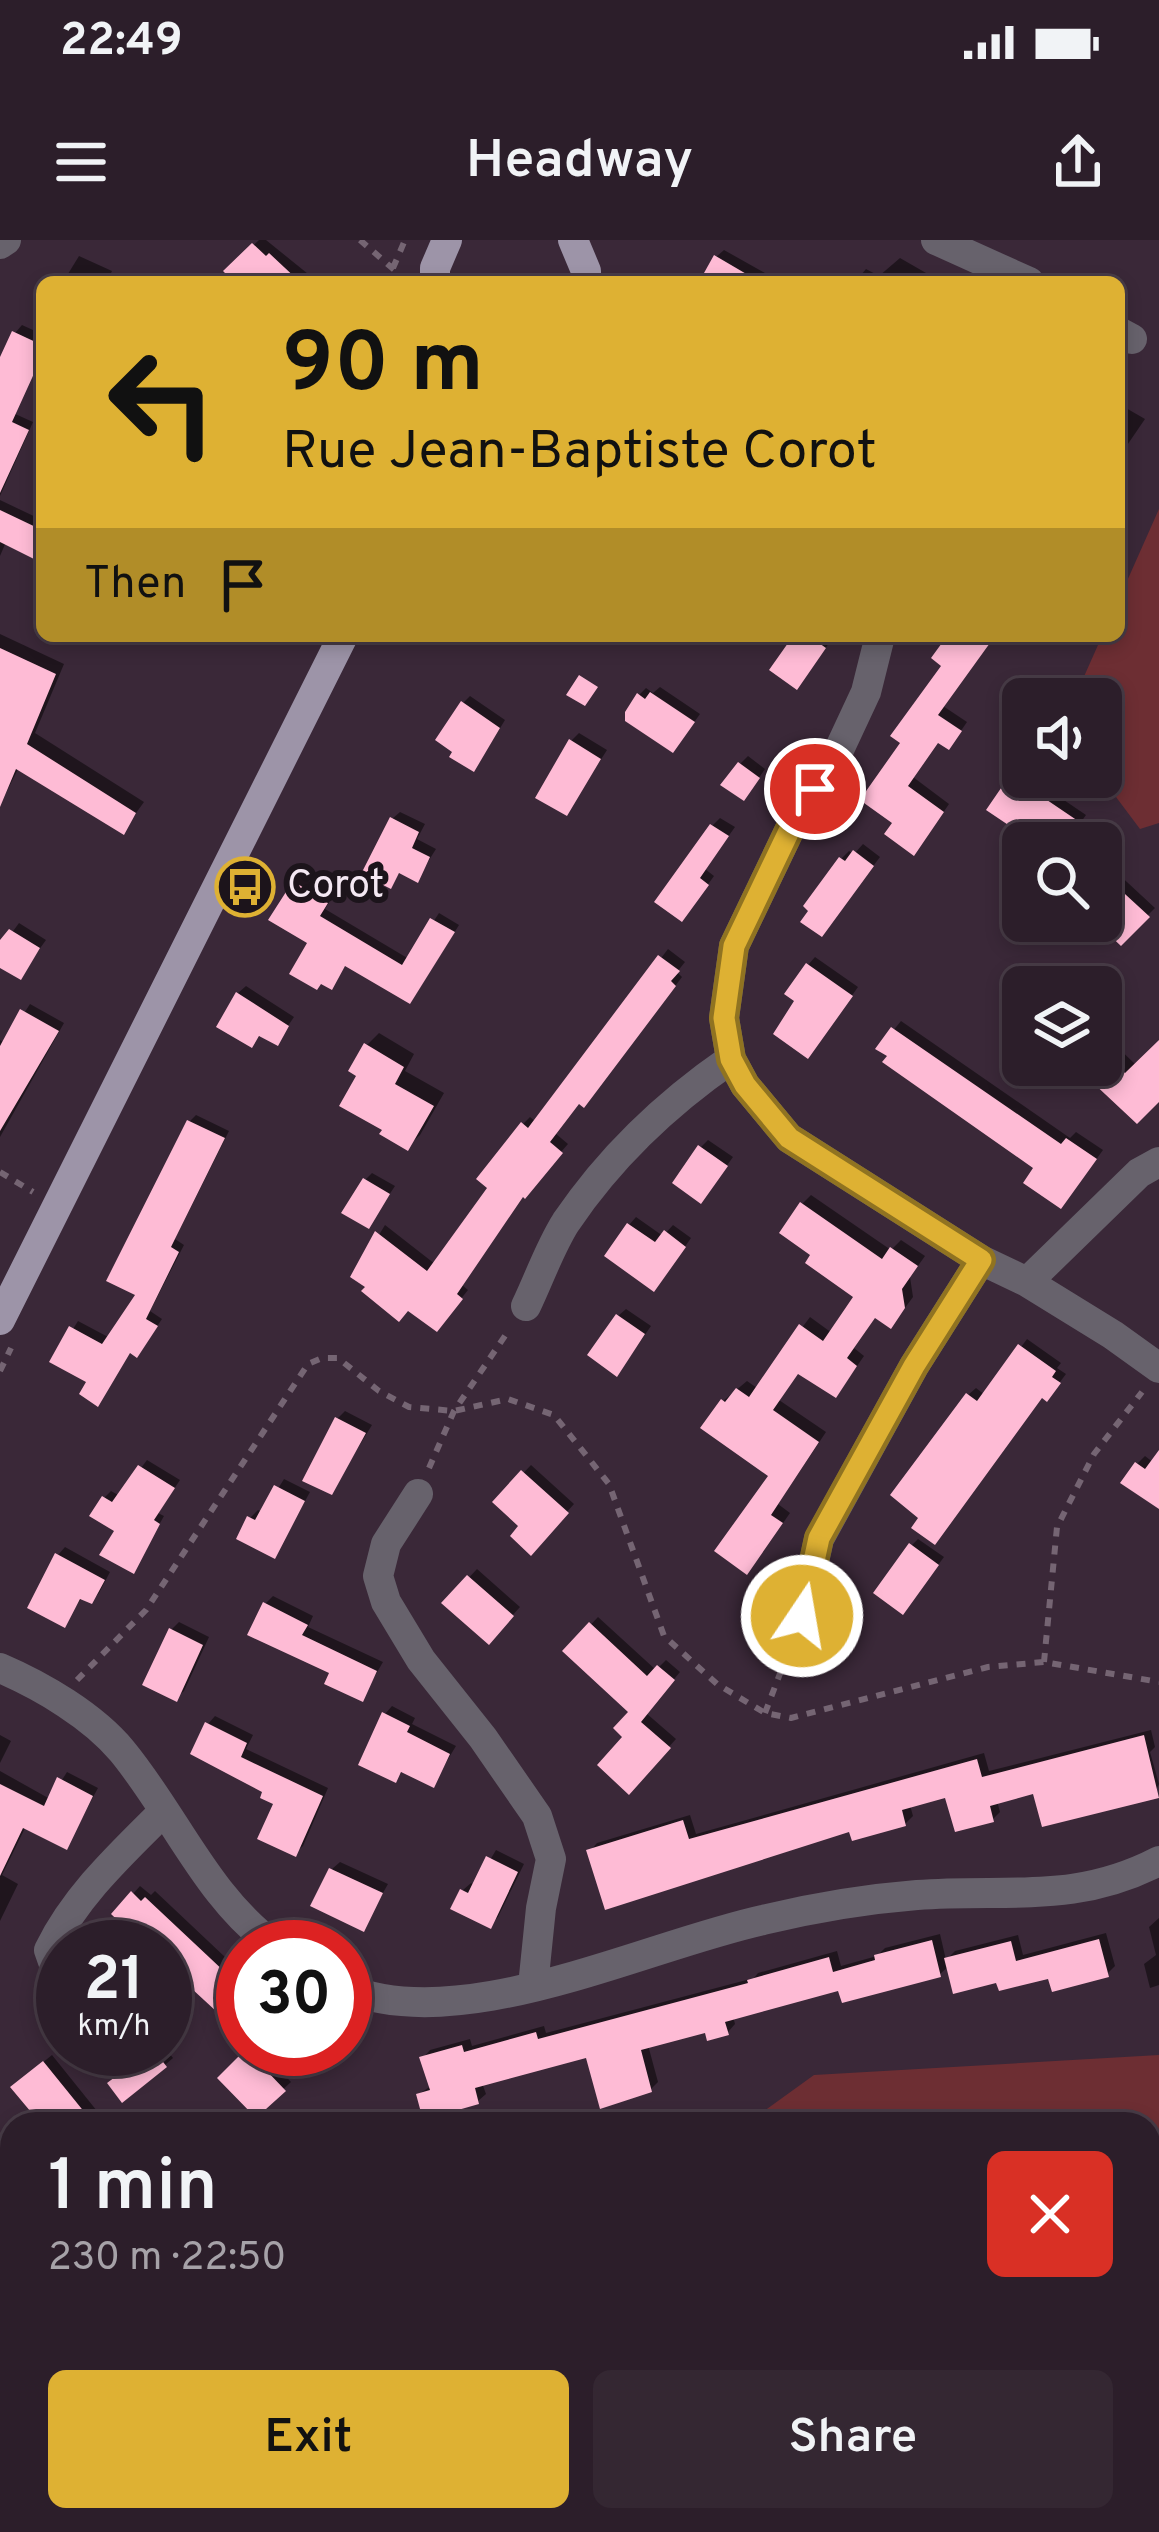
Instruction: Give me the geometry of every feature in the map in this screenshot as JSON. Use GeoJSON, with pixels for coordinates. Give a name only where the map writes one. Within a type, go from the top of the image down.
{"type":"FeatureCollection","features":[{"type":"Feature","properties":{"kind":"main road"},"geometry":{"type":"LineString","coordinates":[[573,240],[585,276]]}},
{"type":"Feature","properties":{"kind":"main road"},"geometry":{"type":"LineString","coordinates":[[436,276],[443,241]]}},
{"type":"Feature","properties":{"kind":"main road"},"geometry":{"type":"LineString","coordinates":[[0,1320],[340,642]]}},
{"type":"Feature","properties":{"kind":"street"},"geometry":{"type":"LineString","coordinates":[[936,240],[1016,276]]}},
{"type":"Feature","properties":{"kind":"street"},"geometry":{"type":"LineString","coordinates":[[878,642],[866,692],[838,752],[791,827],[734,946],[724,1018],[731,1059],[745,1085],[789,1138],[981,1260],[1027,1282],[1152,1377]]}},
{"type":"Feature","properties":{"kind":"street"},"geometry":{"type":"LineString","coordinates":[[526,1306],[564,1224],[618,1156],[684,1091],[731,1059]]}},
{"type":"Feature","properties":{"kind":"street"},"geometry":{"type":"LineString","coordinates":[[1027,1282],[1139,1173],[1159,1162]]}},
{"type":"Feature","properties":{"kind":"street"},"geometry":{"type":"LineString","coordinates":[[802,1616],[819,1538],[914,1366],[981,1260]]}},
{"type":"Feature","properties":{"kind":"street"},"geometry":{"type":"LineString","coordinates":[[418,1494],[386,1544],[378,1576],[386,1602],[421,1660],[537,1816],[551,1858],[533,1986]]}},
{"type":"Feature","properties":{"kind":"street"},"geometry":{"type":"LineString","coordinates":[[0,1668],[57,1700],[121,1749],[201,1867],[244,1920]]}},
{"type":"Feature","properties":{"kind":"street"},"geometry":{"type":"LineString","coordinates":[[64,1920],[164,1811]]}},
{"type":"Feature","properties":{"kind":"street"},"geometry":{"type":"LineString","coordinates":[[372,1998],[436,2005],[533,1986],[763,1919],[916,1895],[1065,1893],[1127,1878],[1159,1861]]}},
{"type":"Feature","properties":{"kind":"path"},"geometry":{"type":"LineString","coordinates":[[360,240],[401,276]]}},
{"type":"Feature","properties":{"kind":"path"},"geometry":{"type":"LineString","coordinates":[[393,268],[405,240]]}},
{"type":"Feature","properties":{"kind":"path"},"geometry":{"type":"LineString","coordinates":[[0,1172],[56,1207]]}},
{"type":"Feature","properties":{"kind":"path"},"geometry":{"type":"LineString","coordinates":[[418,1494],[454,1411],[526,1306]]}},
{"type":"Feature","properties":{"kind":"path"},"geometry":{"type":"LineString","coordinates":[[57,1700],[146,1610],[308,1364],[322,1358],[338,1358],[379,1391],[409,1407],[454,1411],[508,1399],[554,1415],[609,1484],[664,1636],[717,1684],[765,1713],[791,1718],[988,1667],[1044,1662],[1159,1682]]}},
{"type":"Feature","properties":{"kind":"path"},"geometry":{"type":"LineString","coordinates":[[1044,1662],[1057,1527],[1094,1454],[1152,1377]]}},
{"type":"Feature","properties":{"kind":"path"},"geometry":{"type":"LineString","coordinates":[[765,1713],[802,1616]]}},
{"type":"Feature","properties":{"kind":"shaded area"},"geometry":{"type":"Polygon","coordinates":[[[1159,509],[1159,823],[1140,829],[1117,798],[1122,798],[1122,678],[1083,678],[1099,642],[1125,642],[1125,586],[1159,509]]]}},
{"type":"Feature","properties":{"kind":"shaded area"},"geometry":{"type":"Polygon","coordinates":[[[1159,2055],[1159,2112],[763,2112],[814,2075],[1159,2055]]]}},
{"type":"Feature","properties":{"kind":"building"},"geometry":{"type":"Polygon","coordinates":[[[252,243],[294,276],[228,276],[223,271],[252,243]]]}},
{"type":"Feature","properties":{"kind":"building"},"geometry":{"type":"Polygon","coordinates":[[[714,255],[750,276],[702,276],[714,255]]]}},
{"type":"Feature","properties":{"kind":"building"},"geometry":{"type":"Polygon","coordinates":[[[12,331],[36,342],[36,369],[12,422],[29,430],[0,493],[0,357],[12,331]]]}},
{"type":"Feature","properties":{"kind":"building"},"geometry":{"type":"Polygon","coordinates":[[[0,510],[36,527],[36,560],[0,542],[0,510]]]}},
{"type":"Feature","properties":{"kind":"building"},"geometry":{"type":"Polygon","coordinates":[[[789,642],[818,642],[826,648],[797,690],[769,670],[789,642]]]}},
{"type":"Feature","properties":{"kind":"building"},"geometry":{"type":"Polygon","coordinates":[[[943,642],[991,642],[938,715],[962,731],[949,750],[938,743],[908,786],[944,812],[914,856],[884,834],[892,823],[864,803],[864,794],[900,743],[890,736],[941,666],[931,658],[943,642]]]}},
{"type":"Feature","properties":{"kind":"building"},"geometry":{"type":"Polygon","coordinates":[[[0,648],[56,674],[27,744],[136,813],[124,835],[16,769],[0,807],[0,648]]]}},
{"type":"Feature","properties":{"kind":"building"},"geometry":{"type":"Polygon","coordinates":[[[579,675],[598,687],[585,706],[566,695],[579,675]]]}},
{"type":"Feature","properties":{"kind":"building"},"geometry":{"type":"Polygon","coordinates":[[[650,692],[695,722],[673,753],[625,721],[637,693],[645,699],[650,692]]]}},
{"type":"Feature","properties":{"kind":"building"},"geometry":{"type":"Polygon","coordinates":[[[461,701],[500,728],[474,772],[449,757],[452,752],[435,740],[461,701]]]}},
{"type":"Feature","properties":{"kind":"building"},"geometry":{"type":"Polygon","coordinates":[[[569,739],[601,759],[567,816],[535,798],[569,739]]]}},
{"type":"Feature","properties":{"kind":"building"},"geometry":{"type":"Polygon","coordinates":[[[738,762],[760,778],[744,801],[720,785],[738,762]]]}},
{"type":"Feature","properties":{"kind":"building"},"geometry":{"type":"Polygon","coordinates":[[[1002,787],[1002,798],[1044,798],[1080,822],[1004,822],[986,810],[1002,787]]]}},
{"type":"Feature","properties":{"kind":"building"},"geometry":{"type":"Polygon","coordinates":[[[390,817],[419,832],[412,848],[430,857],[418,883],[399,873],[391,889],[361,874],[390,817]]]}},
{"type":"Feature","properties":{"kind":"building"},"geometry":{"type":"Polygon","coordinates":[[[710,824],[729,836],[700,878],[709,885],[682,922],[654,902],[710,824]]]}},
{"type":"Feature","properties":{"kind":"building"},"geometry":{"type":"Polygon","coordinates":[[[853,850],[874,866],[822,937],[800,922],[808,911],[803,906],[839,857],[845,861],[853,850]]]}},
{"type":"Feature","properties":{"kind":"building"},"geometry":{"type":"Polygon","coordinates":[[[293,881],[328,903],[320,916],[402,965],[430,918],[455,932],[410,1004],[345,966],[332,990],[321,984],[317,990],[289,974],[307,943],[268,920],[293,881]]]}},
{"type":"Feature","properties":{"kind":"building"},"geometry":{"type":"Polygon","coordinates":[[[1122,891],[1150,917],[1121,946],[1117,942],[1122,942],[1122,891]]]}},
{"type":"Feature","properties":{"kind":"building"},"geometry":{"type":"Polygon","coordinates":[[[9,929],[40,948],[21,980],[0,968],[0,940],[9,929]]]}},
{"type":"Feature","properties":{"kind":"building"},"geometry":{"type":"Polygon","coordinates":[[[658,955],[680,971],[671,981],[676,986],[584,1108],[579,1104],[550,1142],[563,1153],[523,1197],[457,1294],[463,1299],[437,1332],[408,1311],[399,1322],[350,1277],[375,1231],[427,1271],[487,1188],[476,1179],[521,1122],[528,1128],[658,955]]]}},
{"type":"Feature","properties":{"kind":"building"},"geometry":{"type":"Polygon","coordinates":[[[806,963],[853,996],[808,1059],[773,1034],[794,1001],[784,994],[806,963]]]}},
{"type":"Feature","properties":{"kind":"building"},"geometry":{"type":"Polygon","coordinates":[[[236,992],[289,1026],[278,1046],[259,1036],[252,1048],[216,1027],[236,992]]]}},
{"type":"Feature","properties":{"kind":"building"},"geometry":{"type":"Polygon","coordinates":[[[20,1009],[59,1031],[0,1131],[0,1046],[20,1009]]]}},
{"type":"Feature","properties":{"kind":"building"},"geometry":{"type":"Polygon","coordinates":[[[891,1027],[1061,1144],[1066,1138],[1097,1159],[1061,1209],[1023,1183],[1033,1168],[882,1062],[887,1056],[875,1049],[891,1027]]]}},
{"type":"Feature","properties":{"kind":"building"},"geometry":{"type":"Polygon","coordinates":[[[1159,1040],[1159,1102],[1137,1124],[1096,1086],[1122,1086],[1122,1070],[1125,1073],[1159,1040]]]}},
{"type":"Feature","properties":{"kind":"building"},"geometry":{"type":"Polygon","coordinates":[[[364,1043],[404,1067],[395,1084],[434,1106],[408,1151],[339,1106],[356,1076],[348,1071],[364,1043]]]}},
{"type":"Feature","properties":{"kind":"building"},"geometry":{"type":"Polygon","coordinates":[[[187,1120],[225,1138],[171,1247],[179,1252],[146,1319],[158,1326],[137,1358],[130,1353],[98,1407],[79,1394],[86,1382],[49,1362],[69,1326],[102,1344],[135,1295],[106,1281],[187,1120]]]}},
{"type":"Feature","properties":{"kind":"building"},"geometry":{"type":"Polygon","coordinates":[[[698,1145],[728,1166],[701,1204],[672,1183],[698,1145]]]}},
{"type":"Feature","properties":{"kind":"building"},"geometry":{"type":"Polygon","coordinates":[[[363,1178],[390,1194],[369,1229],[341,1213],[363,1178]]]}},
{"type":"Feature","properties":{"kind":"building"},"geometry":{"type":"Polygon","coordinates":[[[800,1202],[882,1259],[890,1247],[918,1266],[902,1289],[905,1308],[891,1329],[875,1318],[847,1358],[857,1366],[836,1398],[798,1374],[773,1410],[819,1442],[771,1515],[783,1523],[747,1575],[714,1551],[768,1476],[700,1428],[721,1399],[725,1402],[736,1388],[749,1397],[799,1324],[823,1341],[853,1297],[805,1263],[810,1255],[779,1233],[800,1202]]]}},
{"type":"Feature","properties":{"kind":"building"},"geometry":{"type":"Polygon","coordinates":[[[627,1223],[655,1242],[664,1230],[686,1247],[654,1292],[604,1256],[627,1223]]]}},
{"type":"Feature","properties":{"kind":"building"},"geometry":{"type":"Polygon","coordinates":[[[616,1314],[645,1334],[617,1377],[587,1355],[616,1314]]]}},
{"type":"Feature","properties":{"kind":"building"},"geometry":{"type":"Polygon","coordinates":[[[1018,1344],[1056,1371],[1052,1377],[1061,1383],[1047,1402],[1042,1398],[935,1545],[911,1528],[918,1518],[890,1495],[966,1393],[977,1401],[1018,1344]]]}},
{"type":"Feature","properties":{"kind":"building"},"geometry":{"type":"Polygon","coordinates":[[[335,1417],[366,1433],[332,1495],[302,1481],[335,1417]]]}},
{"type":"Feature","properties":{"kind":"building"},"geometry":{"type":"Polygon","coordinates":[[[1159,1450],[1159,1509],[1120,1483],[1135,1462],[1145,1469],[1159,1450]]]}},
{"type":"Feature","properties":{"kind":"building"},"geometry":{"type":"Polygon","coordinates":[[[138,1465],[175,1488],[154,1520],[160,1524],[134,1574],[99,1555],[114,1531],[89,1516],[102,1496],[112,1502],[138,1465]]]}},
{"type":"Feature","properties":{"kind":"building"},"geometry":{"type":"Polygon","coordinates":[[[521,1470],[569,1513],[531,1556],[510,1536],[518,1526],[492,1502],[521,1470]]]}},
{"type":"Feature","properties":{"kind":"building"},"geometry":{"type":"Polygon","coordinates":[[[274,1485],[305,1501],[275,1559],[236,1539],[247,1516],[255,1520],[274,1485]]]}},
{"type":"Feature","properties":{"kind":"building"},"geometry":{"type":"Polygon","coordinates":[[[909,1543],[939,1565],[903,1615],[873,1593],[909,1543]]]}},
{"type":"Feature","properties":{"kind":"building"},"geometry":{"type":"Polygon","coordinates":[[[55,1553],[105,1580],[92,1604],[80,1599],[65,1628],[27,1608],[55,1553]]]}},
{"type":"Feature","properties":{"kind":"building"},"geometry":{"type":"Polygon","coordinates":[[[467,1575],[514,1616],[489,1645],[441,1603],[467,1575]]]}},
{"type":"Feature","properties":{"kind":"building"},"geometry":{"type":"Polygon","coordinates":[[[263,1602],[308,1625],[302,1635],[377,1671],[363,1702],[324,1684],[329,1673],[247,1635],[263,1602]]]}},
{"type":"Feature","properties":{"kind":"building"},"geometry":{"type":"Polygon","coordinates":[[[589,1622],[647,1676],[657,1665],[675,1680],[641,1722],[671,1748],[629,1795],[597,1765],[622,1737],[613,1728],[628,1712],[562,1651],[589,1622]]]}},
{"type":"Feature","properties":{"kind":"building"},"geometry":{"type":"Polygon","coordinates":[[[169,1628],[203,1645],[177,1702],[142,1685],[169,1628]]]}},
{"type":"Feature","properties":{"kind":"building"},"geometry":{"type":"Polygon","coordinates":[[[382,1712],[410,1726],[407,1732],[450,1754],[434,1788],[401,1772],[396,1783],[358,1765],[382,1712]]]}},
{"type":"Feature","properties":{"kind":"building"},"geometry":{"type":"Polygon","coordinates":[[[205,1722],[247,1743],[241,1757],[323,1796],[296,1857],[257,1839],[273,1804],[260,1798],[262,1792],[190,1754],[205,1722]]]}},
{"type":"Feature","properties":{"kind":"building"},"geometry":{"type":"Polygon","coordinates":[[[1144,1735],[1159,1798],[1042,1827],[1033,1794],[990,1806],[994,1822],[955,1832],[945,1798],[902,1810],[906,1826],[852,1841],[849,1832],[605,1910],[586,1850],[683,1820],[689,1839],[977,1759],[982,1777],[1144,1735]]]}},
{"type":"Feature","properties":{"kind":"building"},"geometry":{"type":"Polygon","coordinates":[[[57,1777],[93,1796],[67,1850],[23,1828],[0,1876],[0,1784],[44,1806],[57,1777]]]}},
{"type":"Feature","properties":{"kind":"building"},"geometry":{"type":"Polygon","coordinates":[[[486,1856],[518,1872],[491,1929],[450,1909],[460,1889],[468,1893],[486,1856]]]}},
{"type":"Feature","properties":{"kind":"building"},"geometry":{"type":"Polygon","coordinates":[[[329,1868],[383,1893],[370,1920],[339,1920],[310,1906],[329,1868]]]}},
{"type":"Feature","properties":{"kind":"building"},"geometry":{"type":"Polygon","coordinates":[[[131,1891],[141,1901],[145,1897],[170,1920],[117,1920],[111,1914],[131,1891]]]}},
{"type":"Feature","properties":{"kind":"building"},"geometry":{"type":"Polygon","coordinates":[[[1099,1939],[1109,1977],[1052,1992],[1048,1979],[999,1991],[996,1983],[953,1994],[944,1958],[1011,1941],[1016,1961],[1099,1939]]]}},
{"type":"Feature","properties":{"kind":"building"},"geometry":{"type":"Polygon","coordinates":[[[932,1940],[941,1977],[842,2003],[838,1991],[725,2022],[729,2035],[707,2041],[705,2033],[641,2050],[652,2092],[600,2109],[586,2058],[475,2088],[479,2104],[451,2112],[421,2112],[416,2094],[430,2090],[419,2057],[462,2045],[464,2052],[536,2032],[538,2039],[829,1957],[833,1972],[875,1960],[874,1955],[932,1940]]]}},
{"type":"Feature","properties":{"kind":"building"},"geometry":{"type":"Polygon","coordinates":[[[192,1941],[216,1964],[216,2011],[192,1989],[192,1941]]]}},
{"type":"Feature","properties":{"kind":"building"},"geometry":{"type":"Polygon","coordinates":[[[36,2067],[36,2076],[55,2076],[84,2112],[31,2112],[10,2087],[36,2067]]]}},
{"type":"Feature","properties":{"kind":"building"},"geometry":{"type":"Polygon","coordinates":[[[116,2076],[156,2076],[122,2103],[107,2083],[116,2076]]]}},
{"type":"Feature","properties":{"kind":"building"},"geometry":{"type":"Polygon","coordinates":[[[219,2076],[272,2076],[286,2091],[263,2112],[250,2112],[219,2076]]]}},
{"type":"Feature","properties":{"kind":"place","name":"Corot"},"geometry":{"type":"Point","coordinates":[245,887]}},
{"type":"Feature","properties":{"kind":"route"},"geometry":{"type":"LineString","coordinates":[[802,1616],[819,1538],[914,1366],[981,1260],[789,1138],[745,1085],[731,1059],[724,1018],[734,946],[791,827],[815,789]]}}]}
